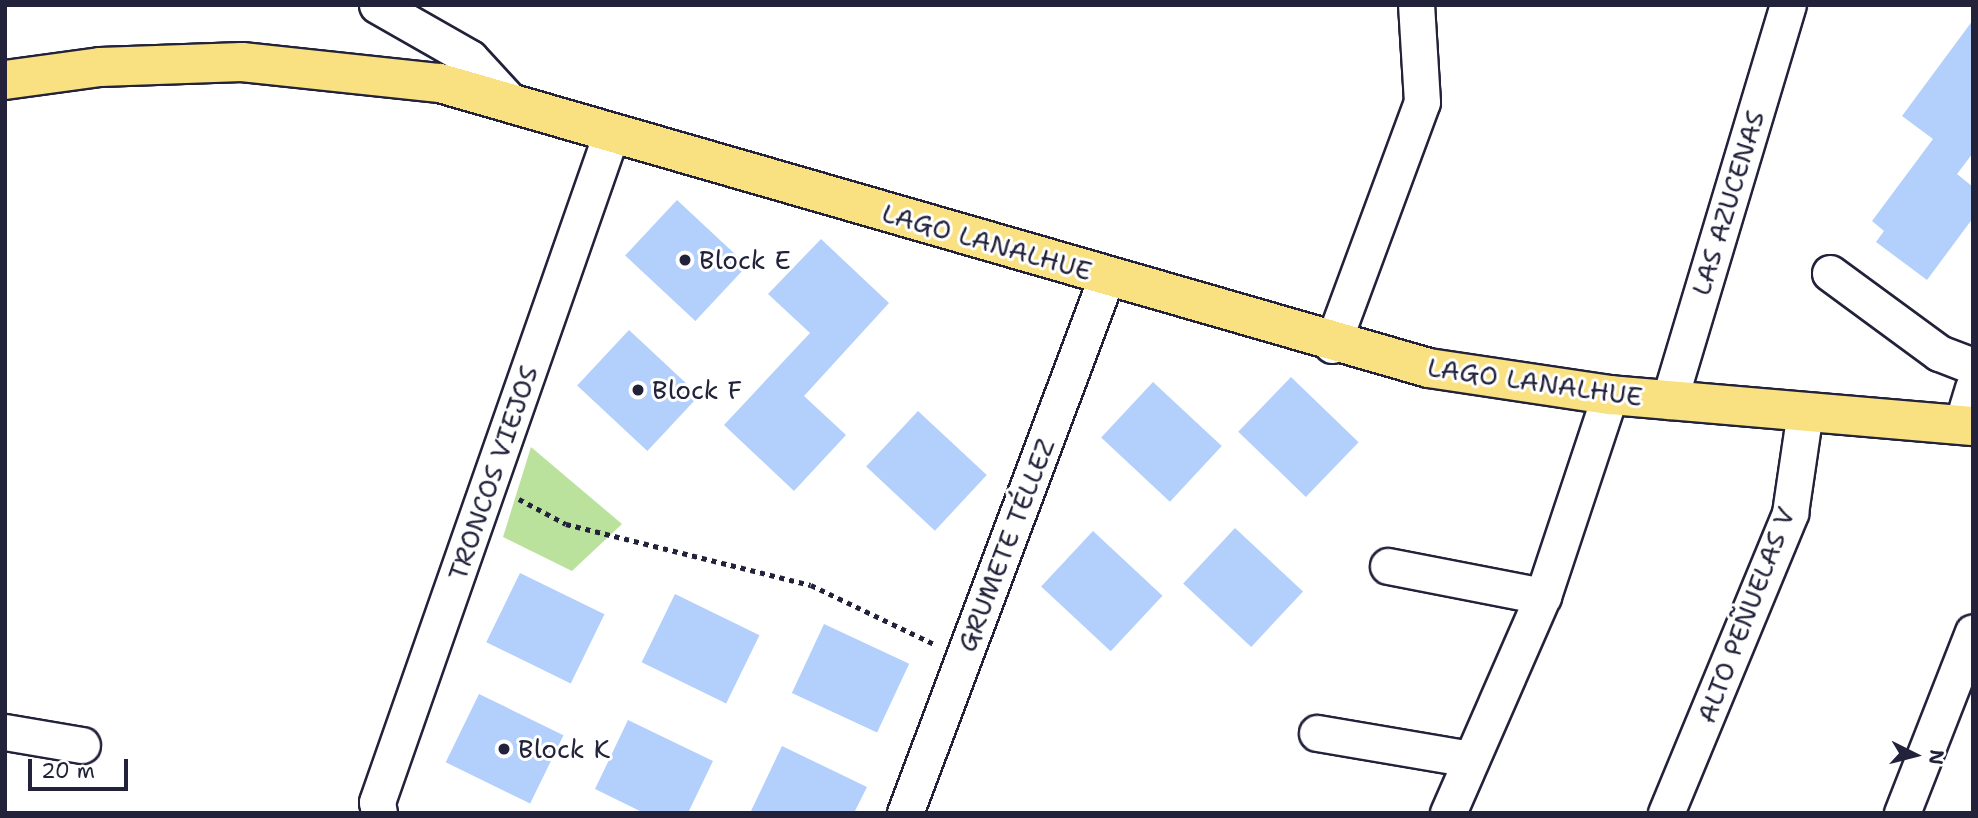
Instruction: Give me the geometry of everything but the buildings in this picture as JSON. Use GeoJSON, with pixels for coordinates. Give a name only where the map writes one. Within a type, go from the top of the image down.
{"type":"FeatureCollection","features":[{"type":"Feature","properties":{"kind":"main road","name":"LAGO LANALHUE"},"geometry":{"type":"LineString","coordinates":[[5,80],[100,67],[242,62],[375,72],[505,96],[611,134],[1107,276],[1332,345],[1429,368],[1610,395],[1967,425]]}},
{"type":"Feature","properties":{"kind":"street"},"geometry":{"type":"LineString","coordinates":[[377,5],[470,58],[505,96]]}},
{"type":"Feature","properties":{"kind":"street"},"geometry":{"type":"LineString","coordinates":[[1332,345],[1422,102],[1416,5]]}},
{"type":"Feature","properties":{"kind":"street","name":"LAS AZUCENAS"},"geometry":{"type":"LineString","coordinates":[[1669,401],[1788,5]]}},
{"type":"Feature","properties":{"kind":"street","name":"TRONCOS VIEJOS"},"geometry":{"type":"LineString","coordinates":[[379,813],[377,802],[611,134]]}},
{"type":"Feature","properties":{"kind":"street"},"geometry":{"type":"LineString","coordinates":[[1830,273],[1939,353],[1973,366]]}},
{"type":"Feature","properties":{"kind":"street","name":"GRUMETE TÉLLEZ"},"geometry":{"type":"LineString","coordinates":[[905,813],[1107,276]]}},
{"type":"Feature","properties":{"kind":"street"},"geometry":{"type":"LineString","coordinates":[[1967,425],[1973,388]]}},
{"type":"Feature","properties":{"kind":"street"},"geometry":{"type":"LineString","coordinates":[[1448,813],[1543,596],[1610,395]]}},
{"type":"Feature","properties":{"kind":"street","name":"ALTO PEÑUELAS V"},"geometry":{"type":"LineString","coordinates":[[1666,813],[1790,513],[1805,411]]}},
{"type":"Feature","properties":{"kind":"street"},"geometry":{"type":"LineString","coordinates":[[1388,566],[1543,596]]}},
{"type":"Feature","properties":{"kind":"street"},"geometry":{"type":"LineString","coordinates":[[1902,813],[1973,632]]}},
{"type":"Feature","properties":{"kind":"street"},"geometry":{"type":"LineString","coordinates":[[5,732],[82,745]]}},
{"type":"Feature","properties":{"kind":"street"},"geometry":{"type":"LineString","coordinates":[[1317,733],[1471,759]]}},
{"type":"Feature","properties":{"kind":"path"},"geometry":{"type":"LineString","coordinates":[[489,484],[566,524],[811,585],[964,658]]}},
{"type":"Feature","properties":{"kind":"green space"},"geometry":{"type":"Polygon","coordinates":[[[531,447],[622,524],[572,571],[503,537],[531,447]]]}},
{"type":"Feature","properties":{"kind":"place","name":"Block E"},"geometry":{"type":"Point","coordinates":[685,260]}},
{"type":"Feature","properties":{"kind":"place","name":"Block F"},"geometry":{"type":"Point","coordinates":[638,390]}},
{"type":"Feature","properties":{"kind":"place","name":"Block K"},"geometry":{"type":"Point","coordinates":[504,749]}}]}
